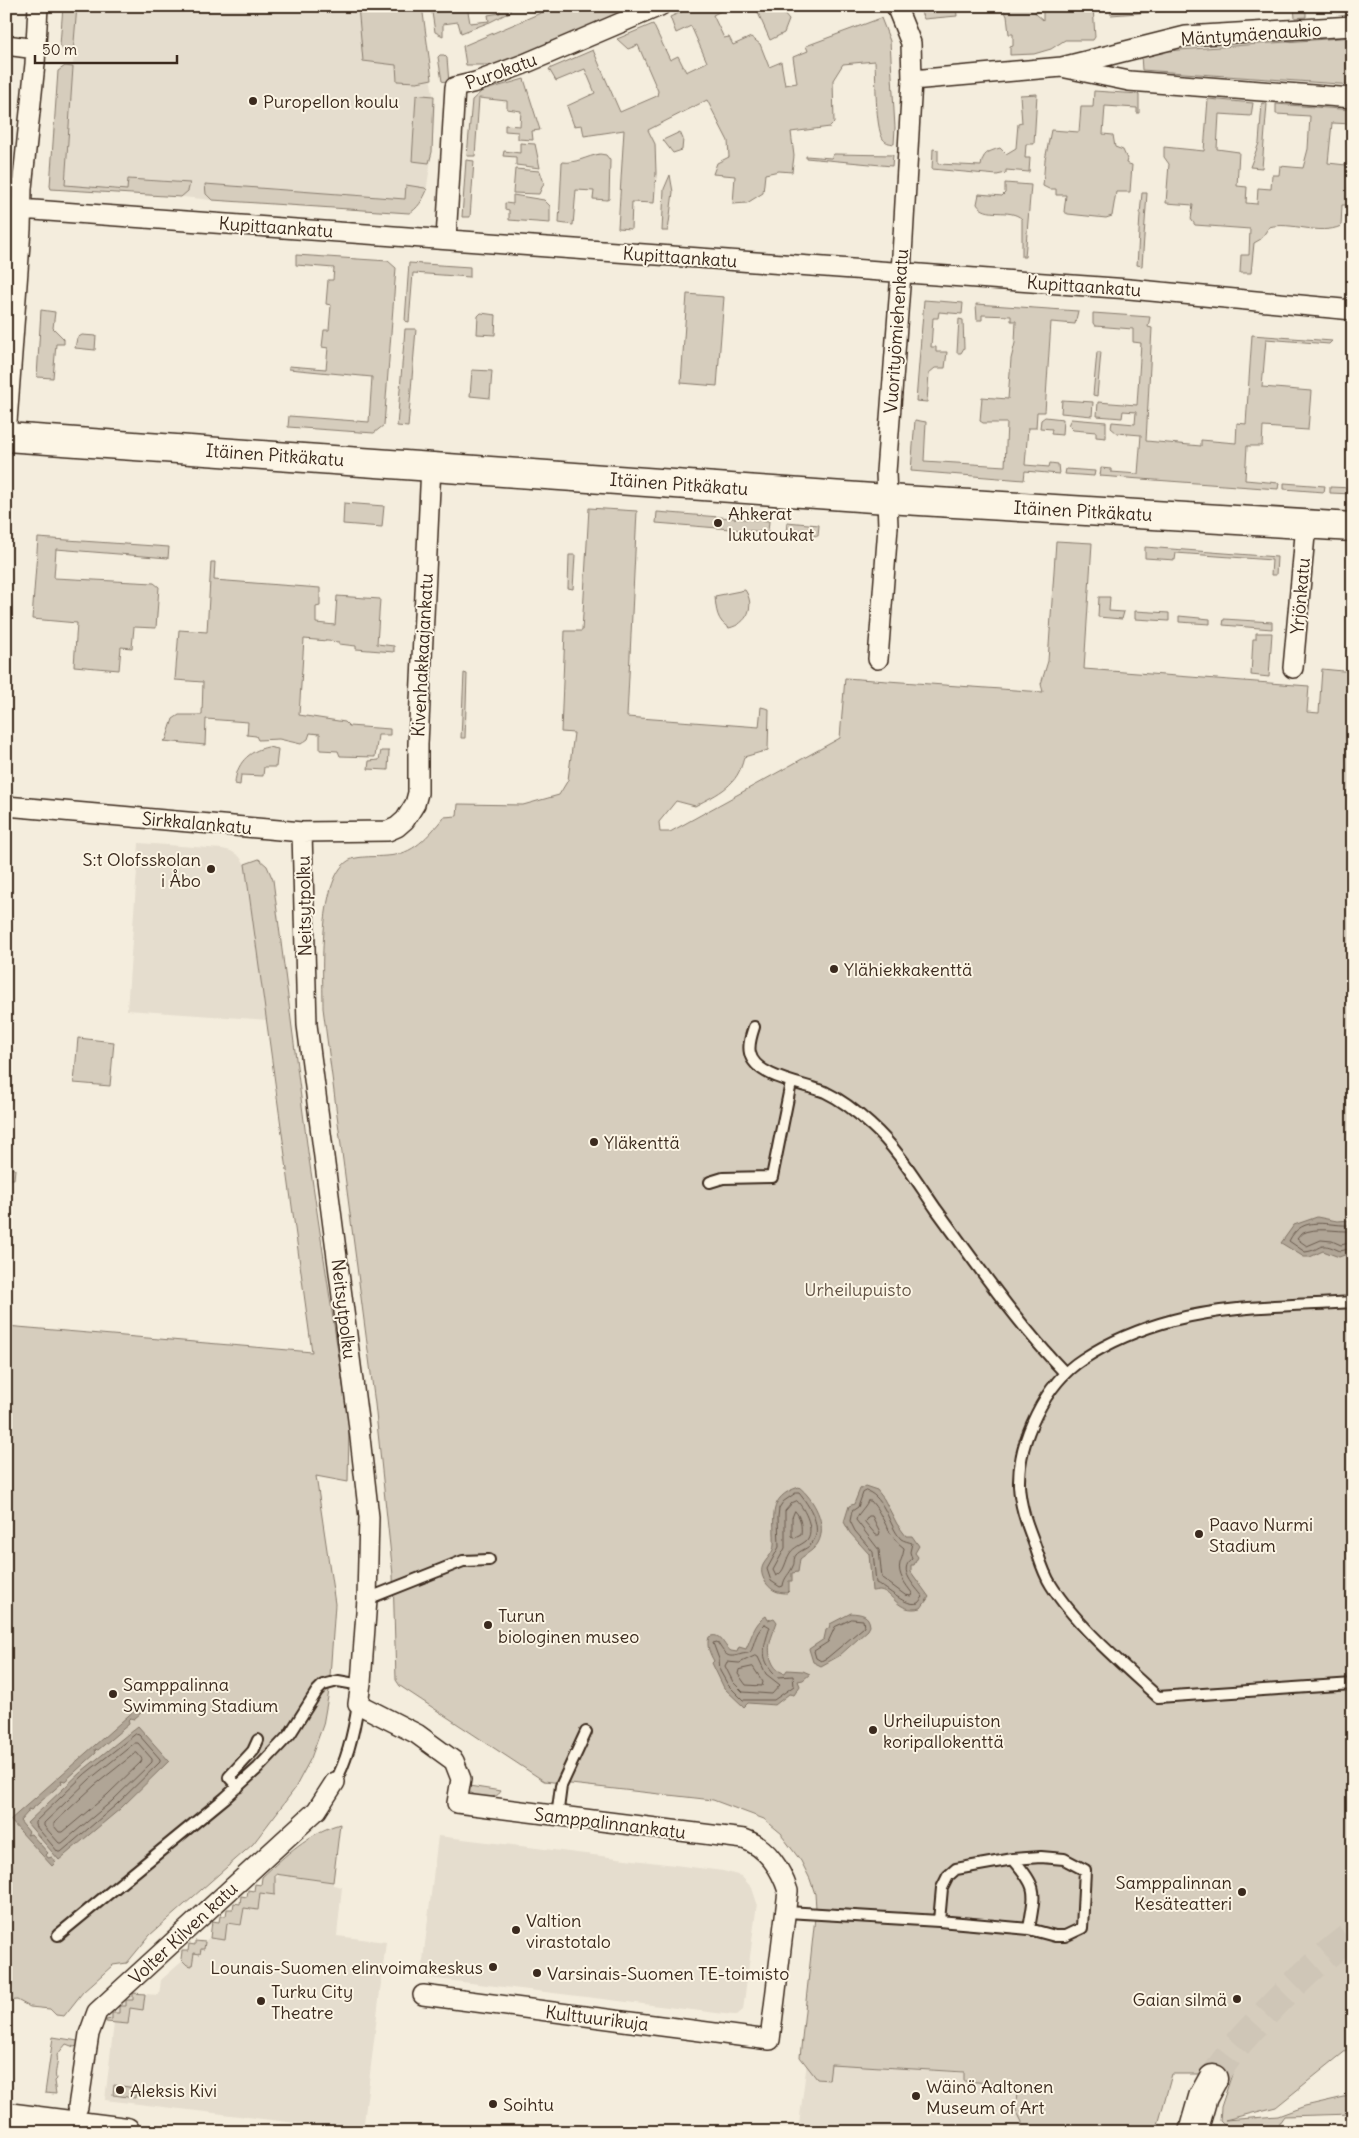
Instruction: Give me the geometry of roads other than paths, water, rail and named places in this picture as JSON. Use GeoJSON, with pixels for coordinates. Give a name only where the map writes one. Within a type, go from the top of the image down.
{"type":"FeatureCollection","features":[{"type":"Feature","properties":{"kind":"main road","name":"Itäinen Pitkäkatu"},"geometry":{"type":"LineString","coordinates":[[6,436],[887,499],[1353,527]]}},
{"type":"Feature","properties":{"kind":"main road"},"geometry":{"type":"LineString","coordinates":[[1193,2132],[1203,2097],[1213,2079]]}},
{"type":"Feature","properties":{"kind":"main road"},"geometry":{"type":"LineString","coordinates":[[6,2117],[126,2132]]}},
{"type":"Feature","properties":{"kind":"street"},"geometry":{"type":"LineString","coordinates":[[6,436],[14,208],[36,49],[38,6]]}},
{"type":"Feature","properties":{"kind":"street","name":"Purokatu"},"geometry":{"type":"LineString","coordinates":[[446,239],[455,87],[476,82],[524,64],[660,6]]}},
{"type":"Feature","properties":{"kind":"street","name":"Vuorityömiehenkatu"},"geometry":{"type":"LineString","coordinates":[[878,659],[888,527],[886,472],[902,273],[912,80],[911,44],[896,6]]}},
{"type":"Feature","properties":{"kind":"street","name":"Mäntymäenaukio"},"geometry":{"type":"LineString","coordinates":[[912,80],[1062,67],[1186,36],[1353,26]]}},
{"type":"Feature","properties":{"kind":"street"},"geometry":{"type":"LineString","coordinates":[[6,45],[36,49]]}},
{"type":"Feature","properties":{"kind":"street","name":"Mäntymäenaukio"},"geometry":{"type":"LineString","coordinates":[[1062,67],[1129,81],[1353,98]]}},
{"type":"Feature","properties":{"kind":"street","name":"Kupittaankatu"},"geometry":{"type":"LineString","coordinates":[[14,208],[1142,290],[1353,310]]}},
{"type":"Feature","properties":{"kind":"street","name":"Kivenhakkaajankatu"},"geometry":{"type":"LineString","coordinates":[[388,831],[397,827],[411,812],[418,793],[418,744],[431,466]]}},
{"type":"Feature","properties":{"kind":"street","name":"Yrjönkatu"},"geometry":{"type":"LineString","coordinates":[[1293,668],[1306,524]]}},
{"type":"Feature","properties":{"kind":"street","name":"Sirkkalankatu"},"geometry":{"type":"LineString","coordinates":[[6,806],[302,832],[388,831]]}},
{"type":"Feature","properties":{"kind":"street","name":"Neitsytpolku"},"geometry":{"type":"LineString","coordinates":[[302,832],[306,1024],[369,1516],[367,1599],[358,1704]]}},
{"type":"Feature","properties":{"kind":"street","name":"Samppalinnankatu"},"geometry":{"type":"LineString","coordinates":[[358,1704],[417,1734],[454,1761],[460,1779],[457,1803],[744,1839],[762,1848],[785,1879],[788,1891],[787,1912]]}},
{"type":"Feature","properties":{"kind":"street","name":"Volter Kilven katu"},"geometry":{"type":"LineString","coordinates":[[78,2107],[89,2034],[97,2012],[317,1810],[335,1782]]}},
{"type":"Feature","properties":{"kind":"street","name":"Kulttuurikuja"},"geometry":{"type":"LineString","coordinates":[[423,1995],[770,2040],[787,1912]]}},
{"type":"Feature","properties":{"kind":"lane"},"geometry":{"type":"LineString","coordinates":[[754,1027],[750,1042],[750,1054],[756,1065],[791,1082],[823,1092],[850,1106],[873,1126],[896,1152],[1011,1311],[1040,1347],[1065,1373]]}},
{"type":"Feature","properties":{"kind":"lane"},"geometry":{"type":"LineString","coordinates":[[710,1182],[723,1178],[772,1177],[791,1082]]}},
{"type":"Feature","properties":{"kind":"lane"},"geometry":{"type":"LineString","coordinates":[[1353,1302],[1213,1313],[1172,1320],[1112,1343],[1082,1359],[1065,1373],[1045,1399],[1032,1424],[1020,1466],[1019,1486],[1023,1512],[1043,1571],[1052,1587],[1076,1616],[1158,1697],[1353,1684]]}},
{"type":"Feature","properties":{"kind":"lane"},"geometry":{"type":"LineString","coordinates":[[367,1599],[463,1561],[489,1560]]}},
{"type":"Feature","properties":{"kind":"lane"},"geometry":{"type":"LineString","coordinates":[[58,1935],[238,1787],[280,1746],[302,1717],[317,1690],[323,1685],[338,1681],[361,1685]]}},
{"type":"Feature","properties":{"kind":"lane","name":"Neitsytpolku"},"geometry":{"type":"LineString","coordinates":[[335,1782],[354,1729],[358,1704]]}},
{"type":"Feature","properties":{"kind":"lane"},"geometry":{"type":"LineString","coordinates":[[557,1817],[561,1786],[586,1732]]}},
{"type":"Feature","properties":{"kind":"lane"},"geometry":{"type":"LineString","coordinates":[[238,1787],[229,1776],[253,1751],[258,1740]]}},
{"type":"Feature","properties":{"kind":"lane"},"geometry":{"type":"LineString","coordinates":[[787,1912],[939,1921],[1029,1929],[1055,1936],[1065,1936],[1082,1928],[1085,1870],[1064,1859],[1013,1859],[956,1869],[948,1876],[942,1888],[939,1921]]}},
{"type":"Feature","properties":{"kind":"lane"},"geometry":{"type":"LineString","coordinates":[[1013,1859],[1033,1883],[1034,1897],[1029,1929]]}},
{"type":"Feature","properties":{"kind":"water"},"geometry":{"type":"Polygon","coordinates":[[[1317,1217],[1337,1221],[1353,1220],[1353,1252],[1339,1257],[1323,1251],[1310,1257],[1304,1257],[1281,1243],[1294,1225],[1317,1217]]]}},
{"type":"Feature","properties":{"kind":"water"},"geometry":{"type":"Polygon","coordinates":[[[865,1486],[877,1490],[906,1536],[912,1536],[919,1546],[915,1553],[918,1557],[914,1565],[911,1565],[911,1572],[929,1597],[921,1608],[906,1608],[885,1592],[880,1590],[872,1591],[869,1554],[850,1533],[844,1522],[849,1506],[854,1504],[860,1489],[865,1486]]]}},
{"type":"Feature","properties":{"kind":"water"},"geometry":{"type":"Polygon","coordinates":[[[799,1487],[810,1498],[818,1513],[821,1536],[814,1548],[800,1559],[798,1572],[792,1573],[792,1581],[789,1581],[789,1591],[781,1593],[768,1586],[762,1571],[773,1550],[774,1510],[777,1503],[788,1491],[799,1487]]]}},
{"type":"Feature","properties":{"kind":"water"},"geometry":{"type":"Polygon","coordinates":[[[851,1613],[861,1614],[868,1619],[870,1626],[868,1630],[839,1656],[821,1666],[813,1662],[809,1649],[824,1639],[830,1624],[851,1613]]]}},
{"type":"Feature","properties":{"kind":"water"},"geometry":{"type":"Polygon","coordinates":[[[766,1616],[768,1620],[774,1618],[777,1622],[769,1648],[775,1667],[785,1673],[787,1670],[803,1671],[810,1674],[803,1680],[798,1681],[800,1686],[794,1695],[789,1694],[775,1705],[748,1703],[744,1707],[724,1688],[712,1663],[714,1661],[709,1650],[708,1640],[709,1637],[716,1636],[731,1651],[737,1652],[739,1647],[746,1649],[756,1627],[766,1616]]]}},
{"type":"Feature","properties":{"kind":"water"},"geometry":{"type":"Polygon","coordinates":[[[137,1708],[141,1713],[134,1719],[130,1718],[128,1720],[129,1724],[98,1750],[95,1749],[96,1753],[65,1781],[61,1780],[62,1783],[31,1810],[28,1809],[28,1812],[20,1821],[29,1832],[27,1835],[31,1834],[48,1853],[46,1855],[48,1858],[52,1857],[56,1862],[52,1866],[10,1820],[137,1708]]]}},
{"type":"Feature","properties":{"kind":"water"},"geometry":{"type":"Polygon","coordinates":[[[138,1726],[169,1761],[120,1809],[59,1860],[27,1823],[82,1771],[138,1726]]]}},
{"type":"Feature","properties":{"kind":"tunnel"},"geometry":{"type":"LineString","coordinates":[[1213,2079],[1239,2043],[1279,2000],[1314,1966],[1353,1934]]}},
{"type":"Feature","properties":{"kind":"place","name":"Puropellon koulu"},"geometry":{"type":"Point","coordinates":[253,101]}},
{"type":"Feature","properties":{"kind":"place","name":"Ahkerat lukutoukat"},"geometry":{"type":"Point","coordinates":[718,523]}},
{"type":"Feature","properties":{"kind":"place","name":"S:t Olofsskolan i Åbo"},"geometry":{"type":"Point","coordinates":[211,869]}},
{"type":"Feature","properties":{"kind":"place","name":"Ylähiekkakenttä"},"geometry":{"type":"Point","coordinates":[834,969]}},
{"type":"Feature","properties":{"kind":"place","name":"Yläkenttä"},"geometry":{"type":"Point","coordinates":[594,1142]}},
{"type":"Feature","properties":{"kind":"place","name":"Paavo Nurmi Stadium"},"geometry":{"type":"Point","coordinates":[1199,1534]}},
{"type":"Feature","properties":{"kind":"place","name":"Turun biologinen museo"},"geometry":{"type":"Point","coordinates":[488,1625]}},
{"type":"Feature","properties":{"kind":"place","name":"Samppalinna Swimming Stadium"},"geometry":{"type":"Point","coordinates":[113,1694]}},
{"type":"Feature","properties":{"kind":"place","name":"Urheilupuiston koripallokenttä"},"geometry":{"type":"Point","coordinates":[873,1730]}},
{"type":"Feature","properties":{"kind":"place","name":"Samppalinnan Kesäteatteri"},"geometry":{"type":"Point","coordinates":[1242,1892]}},
{"type":"Feature","properties":{"kind":"place","name":"Valtion virastotalo"},"geometry":{"type":"Point","coordinates":[516,1930]}},
{"type":"Feature","properties":{"kind":"place","name":"Lounais-Suomen elinvoimakeskus"},"geometry":{"type":"Point","coordinates":[493,1967]}},
{"type":"Feature","properties":{"kind":"place","name":"Varsinais-Suomen TE-toimisto"},"geometry":{"type":"Point","coordinates":[537,1973]}},
{"type":"Feature","properties":{"kind":"place","name":"Gaian silmä"},"geometry":{"type":"Point","coordinates":[1237,1999]}},
{"type":"Feature","properties":{"kind":"place","name":"Turku City Theatre"},"geometry":{"type":"Point","coordinates":[261,2001]}},
{"type":"Feature","properties":{"kind":"place","name":"Aleksis Kivi"},"geometry":{"type":"Point","coordinates":[120,2090]}},
{"type":"Feature","properties":{"kind":"place","name":"Wäinö Aaltonen Museum of Art"},"geometry":{"type":"Point","coordinates":[916,2096]}},
{"type":"Feature","properties":{"kind":"place","name":"Soihtu"},"geometry":{"type":"Point","coordinates":[493,2104]}},
{"type":"Feature","properties":{"kind":"park label","name":"Urheilupuisto"},"geometry":{"type":"Point","coordinates":[858,1289]}}]}
